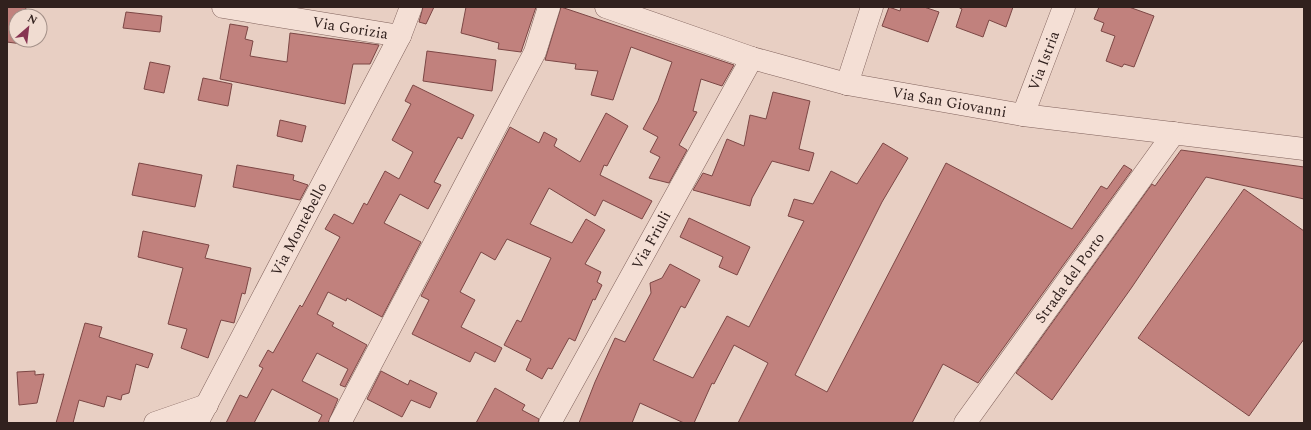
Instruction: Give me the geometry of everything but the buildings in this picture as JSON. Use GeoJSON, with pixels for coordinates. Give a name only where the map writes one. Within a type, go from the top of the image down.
{"type":"FeatureCollection","features":[{"type":"Feature","properties":{"kind":"street","name":"Via Gorizia"},"geometry":{"type":"LineString","coordinates":[[224,7],[400,36],[411,7]]}},
{"type":"Feature","properties":{"kind":"street"},"geometry":{"type":"LineString","coordinates":[[340,423],[535,52],[549,7]]}},
{"type":"Feature","properties":{"kind":"street","name":"Via San Giovanni"},"geometry":{"type":"LineString","coordinates":[[606,7],[752,58],[847,84],[1023,115],[1304,149]]}},
{"type":"Feature","properties":{"kind":"street"},"geometry":{"type":"LineString","coordinates":[[847,84],[872,7]]}},
{"type":"Feature","properties":{"kind":"street","name":"Via Istria"},"geometry":{"type":"LineString","coordinates":[[1023,115],[1064,7]]}},
{"type":"Feature","properties":{"kind":"street","name":"Via Montebello"},"geometry":{"type":"LineString","coordinates":[[202,414],[400,36]]}},
{"type":"Feature","properties":{"kind":"street","name":"Via Friuli"},"geometry":{"type":"LineString","coordinates":[[550,423],[752,58]]}},
{"type":"Feature","properties":{"kind":"street","name":"Strada del Porto"},"geometry":{"type":"LineString","coordinates":[[965,423],[1174,133]]}},
{"type":"Feature","properties":{"kind":"street"},"geometry":{"type":"LineString","coordinates":[[155,423],[202,414]]}}]}
